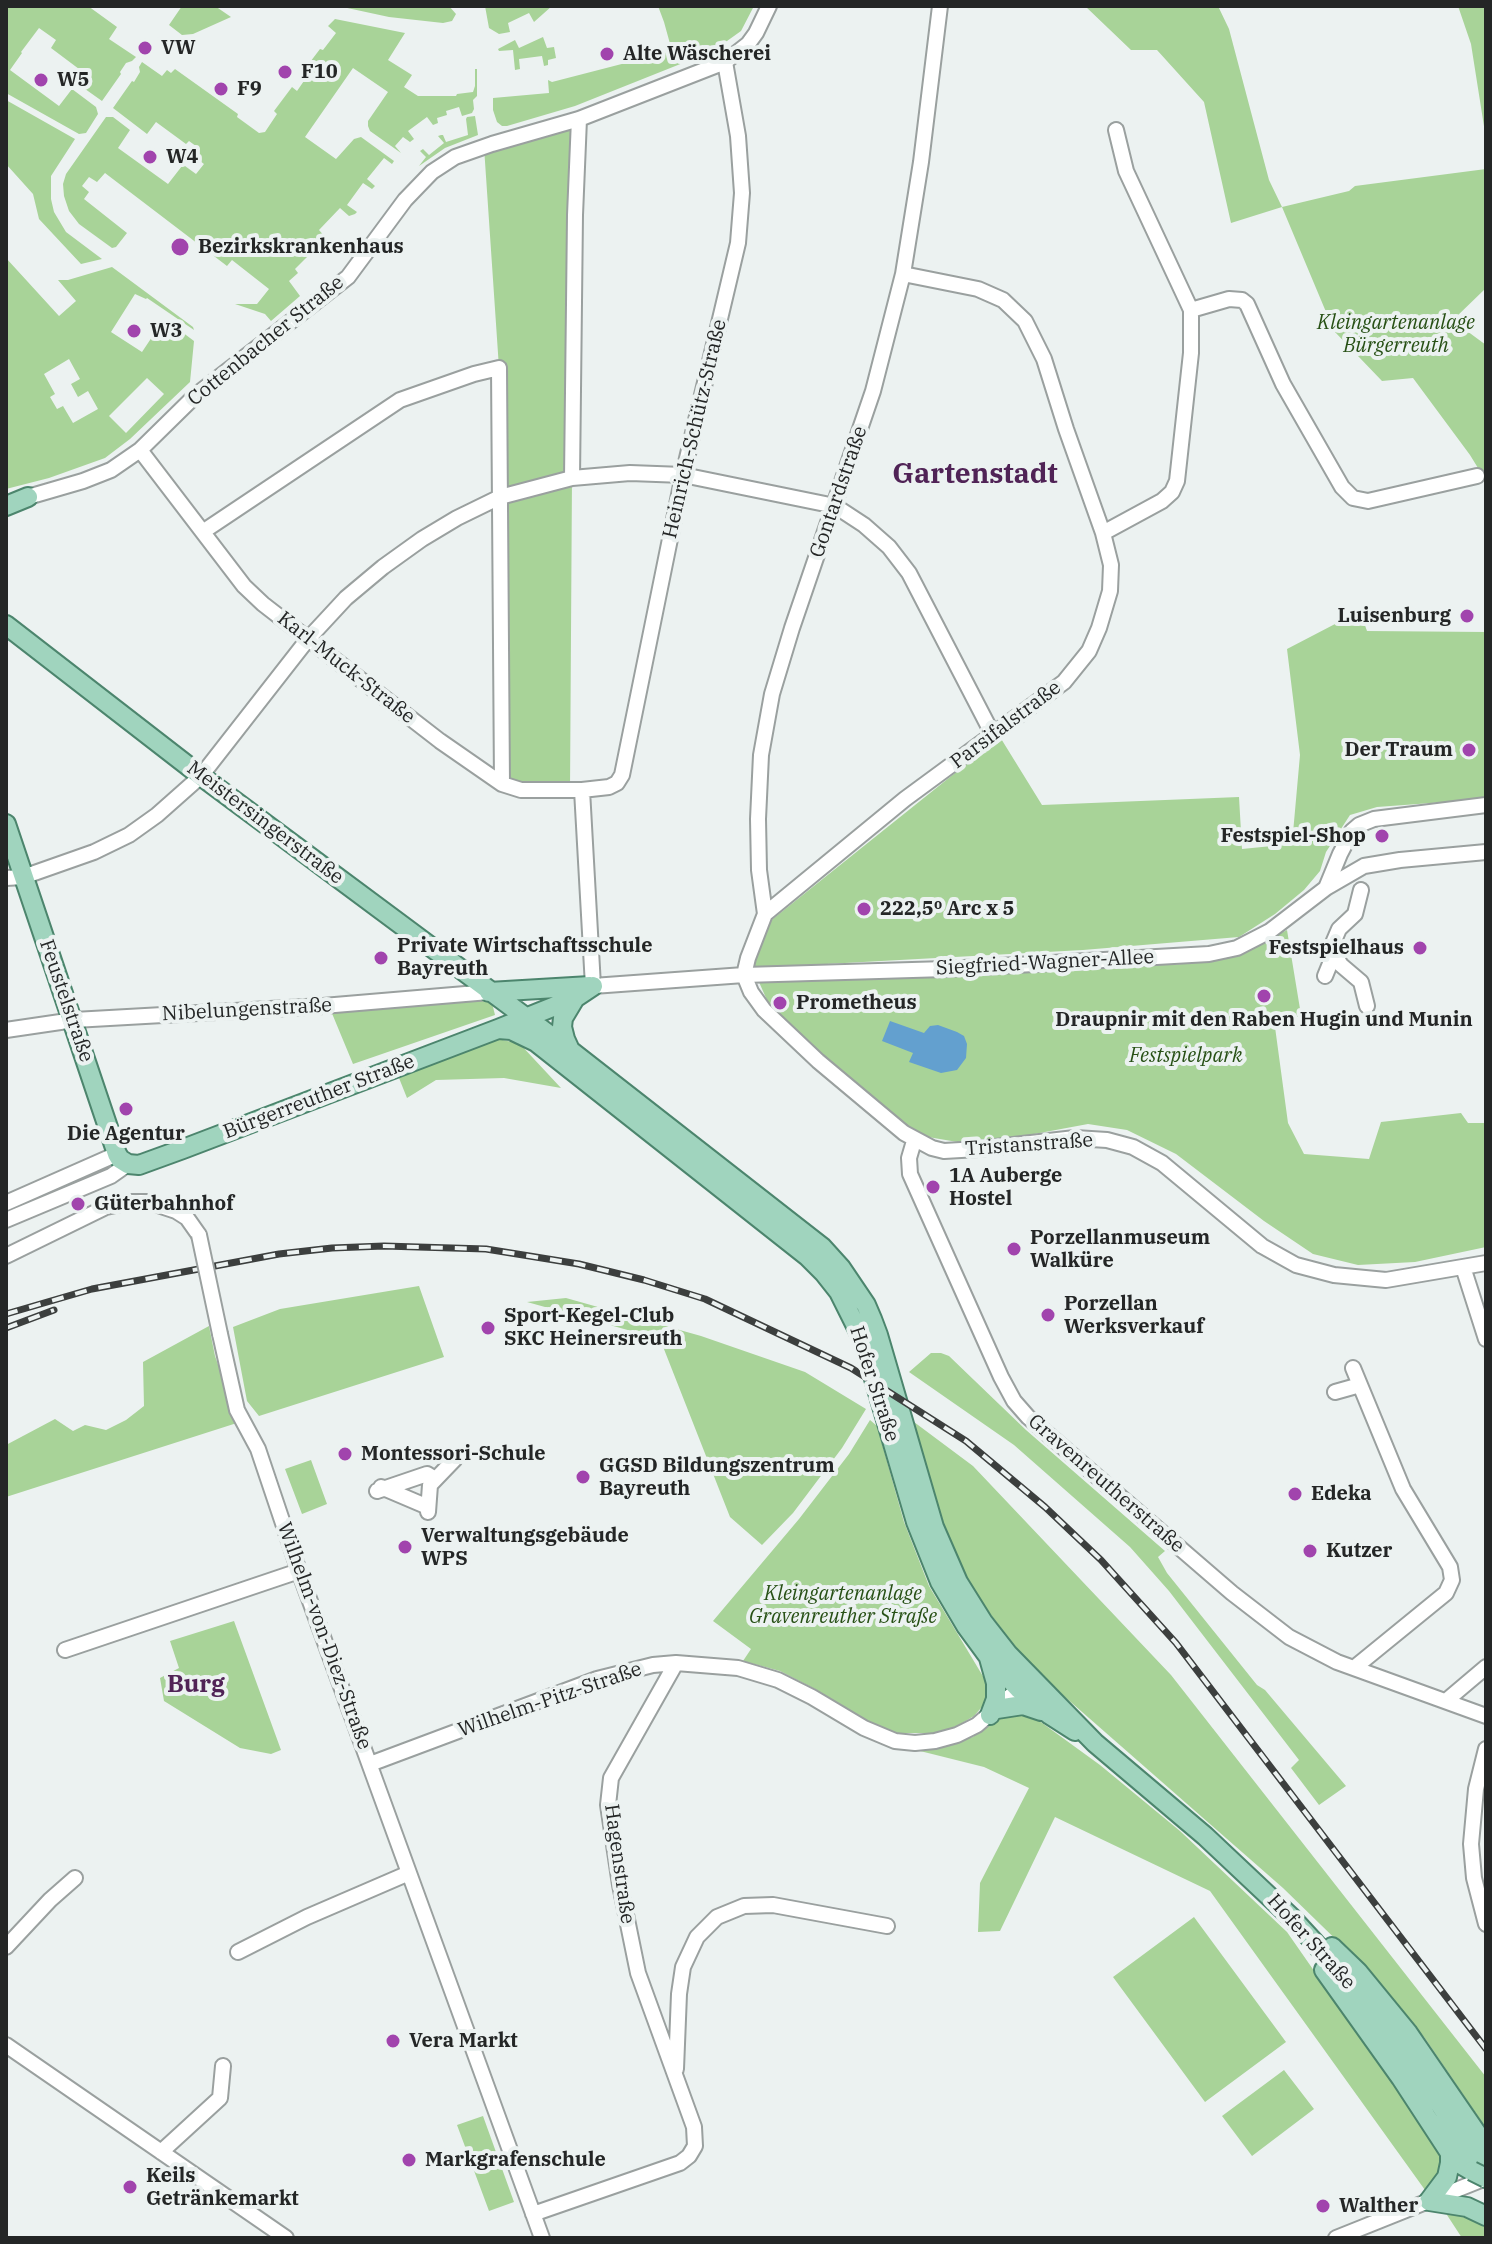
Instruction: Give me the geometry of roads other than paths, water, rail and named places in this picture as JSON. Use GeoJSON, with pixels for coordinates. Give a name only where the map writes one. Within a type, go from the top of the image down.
{"type":"FeatureCollection","features":[{"type":"Feature","properties":{"kind":"main road"},"geometry":{"type":"LineString","coordinates":[[6,503],[28,497]]}},
{"type":"Feature","properties":{"kind":"main road","name":"Meistersingerstraße"},"geometry":{"type":"LineString","coordinates":[[6,625],[201,776],[526,1019]]}},
{"type":"Feature","properties":{"kind":"main road","name":"Feustelstraße"},"geometry":{"type":"LineString","coordinates":[[6,824],[15,878],[128,1161]]}},
{"type":"Feature","properties":{"kind":"main road"},"geometry":{"type":"LineString","coordinates":[[489,992],[593,986]]}},
{"type":"Feature","properties":{"kind":"main road","name":"Bürgerreuther Straße"},"geometry":{"type":"LineString","coordinates":[[128,1161],[526,1019],[575,998],[593,986]]}},
{"type":"Feature","properties":{"kind":"main road"},"geometry":{"type":"LineString","coordinates":[[547,1010],[552,1002],[550,988]]}},
{"type":"Feature","properties":{"kind":"main road"},"geometry":{"type":"LineString","coordinates":[[571,1051],[562,1027],[563,1018],[575,998]]}},
{"type":"Feature","properties":{"kind":"main road","name":"Hofer Straße"},"geometry":{"type":"LineString","coordinates":[[526,1019],[822,1247],[841,1268],[866,1305],[878,1335],[934,1527],[958,1582],[1050,1715],[1095,1743]]}},
{"type":"Feature","properties":{"kind":"main road","name":"Hofer Straße"},"geometry":{"type":"LineString","coordinates":[[498,1029],[511,1030],[536,1042],[807,1256],[839,1292],[862,1338],[916,1522],[940,1582],[966,1626],[988,1656],[1025,1682],[1205,1836],[1291,1917],[1347,1980],[1395,2041],[1441,2106],[1482,2182]]}},
{"type":"Feature","properties":{"kind":"main road"},"geometry":{"type":"LineString","coordinates":[[988,1656],[996,1683],[993,1712],[1023,1705],[1050,1715]]}},
{"type":"Feature","properties":{"kind":"main road"},"geometry":{"type":"LineString","coordinates":[[1291,1917],[1320,1935],[1387,2005],[1484,2144]]}},
{"type":"Feature","properties":{"kind":"main road"},"geometry":{"type":"LineString","coordinates":[[1291,1917],[1307,1947],[1383,2051],[1450,2153],[1482,2182],[1486,2206]]}},
{"type":"Feature","properties":{"kind":"main road"},"geometry":{"type":"LineString","coordinates":[[1450,2153],[1447,2177],[1429,2201],[1467,2207],[1486,2216]]}},
{"type":"Feature","properties":{"kind":"street","name":"Cottenbacher Straße"},"geometry":{"type":"LineString","coordinates":[[28,497],[97,476],[140,450],[196,395],[348,277],[405,200],[432,172],[455,157],[579,119],[725,62],[748,44],[769,6]]}},
{"type":"Feature","properties":{"kind":"street","name":"Gontardstraße"},"geometry":{"type":"LineString","coordinates":[[744,975],[765,914],[759,870],[758,819],[761,755],[772,694],[873,391],[903,274],[921,162],[940,6]]}},
{"type":"Feature","properties":{"kind":"street","name":"Heinrich-Schütz-Straße"},"geometry":{"type":"LineString","coordinates":[[609,787],[617,783],[622,775],[683,475],[738,243],[742,193],[738,136],[725,62]]}},
{"type":"Feature","properties":{"kind":"street"},"geometry":{"type":"LineString","coordinates":[[572,478],[579,119]]}},
{"type":"Feature","properties":{"kind":"street"},"geometry":{"type":"LineString","coordinates":[[1103,533],[1162,501],[1172,492],[1177,481],[1191,353],[1191,310],[1126,171],[1116,130]]}},
{"type":"Feature","properties":{"kind":"street","name":"Parsifalstraße"},"geometry":{"type":"LineString","coordinates":[[765,914],[905,799],[1064,682],[1089,651],[1106,604],[1111,565],[1103,533],[1044,359],[1025,321],[1003,300],[978,289],[903,274]]}},
{"type":"Feature","properties":{"kind":"street"},"geometry":{"type":"LineString","coordinates":[[1191,310],[1229,299],[1242,300],[1247,304],[1283,384],[1342,487],[1353,498],[1368,501],[1477,476]]}},
{"type":"Feature","properties":{"kind":"street"},"geometry":{"type":"LineString","coordinates":[[204,531],[400,400],[499,368],[502,784]]}},
{"type":"Feature","properties":{"kind":"street","name":"Karl-Muck-Straße"},"geometry":{"type":"LineString","coordinates":[[140,450],[244,586],[440,741],[502,784],[521,790],[609,787]]}},
{"type":"Feature","properties":{"kind":"street"},"geometry":{"type":"LineString","coordinates":[[15,878],[94,852],[129,835],[157,815],[201,776],[308,639],[346,598],[383,567],[457,518],[500,497],[572,478],[630,473],[683,475],[835,506],[864,525],[889,547],[909,573],[993,735]]}},
{"type":"Feature","properties":{"kind":"street"},"geometry":{"type":"LineString","coordinates":[[582,790],[593,986],[744,975]]}},
{"type":"Feature","properties":{"kind":"street"},"geometry":{"type":"LineString","coordinates":[[1326,888],[1352,831],[1359,825],[1374,819],[1486,805]]}},
{"type":"Feature","properties":{"kind":"street","name":"Siegfried-Wagner-Allee"},"geometry":{"type":"LineString","coordinates":[[744,975],[946,969],[1209,954],[1237,948],[1270,931],[1326,888],[1364,866],[1486,852]]}},
{"type":"Feature","properties":{"kind":"street"},"geometry":{"type":"LineString","coordinates":[[1361,890],[1355,914],[1339,929],[1333,943],[1334,954],[1341,965],[1361,982],[1367,1006]]}},
{"type":"Feature","properties":{"kind":"street"},"geometry":{"type":"LineString","coordinates":[[1325,976],[1334,954]]}},
{"type":"Feature","properties":{"kind":"street","name":"Tristanstraße"},"geometry":{"type":"LineString","coordinates":[[744,975],[764,1010],[818,1061],[914,1141],[932,1148],[944,1151],[978,1149],[1075,1138],[1118,1142],[1162,1163],[1262,1246],[1296,1265],[1334,1275],[1378,1280],[1486,1263]]}},
{"type":"Feature","properties":{"kind":"street"},"geometry":{"type":"LineString","coordinates":[[1341,985],[1361,982]]}},
{"type":"Feature","properties":{"kind":"street","name":"Nibelungenstraße"},"geometry":{"type":"LineString","coordinates":[[6,1030],[74,1020],[323,1006],[489,992]]}},
{"type":"Feature","properties":{"kind":"street","name":"Gravenreutherstraße"},"geometry":{"type":"LineString","coordinates":[[914,1141],[908,1161],[910,1174],[1001,1377],[1021,1409],[1270,1624],[1304,1646],[1354,1668],[1486,1716]]}},
{"type":"Feature","properties":{"kind":"street","name":"Bürgerreuther Straße"},"geometry":{"type":"LineString","coordinates":[[6,1203],[128,1161]]}},
{"type":"Feature","properties":{"kind":"street","name":"Bürgerreuther Straße"},"geometry":{"type":"LineString","coordinates":[[6,1220],[111,1176],[128,1161]]}},
{"type":"Feature","properties":{"kind":"street","name":"Wilhelm-von-Diez-Straße"},"geometry":{"type":"LineString","coordinates":[[6,1256],[106,1207],[130,1202],[149,1202],[176,1211],[187,1218],[199,1235],[237,1410],[258,1449],[299,1571],[542,2238]]}},
{"type":"Feature","properties":{"kind":"street"},"geometry":{"type":"LineString","coordinates":[[1463,1267],[1486,1339]]}},
{"type":"Feature","properties":{"kind":"street"},"geometry":{"type":"LineString","coordinates":[[1353,1368],[1403,1489],[1450,1567],[1452,1580],[1446,1593],[1354,1668]]}},
{"type":"Feature","properties":{"kind":"street"},"geometry":{"type":"LineString","coordinates":[[1335,1392],[1360,1385]]}},
{"type":"Feature","properties":{"kind":"street"},"geometry":{"type":"LineString","coordinates":[[435,1479],[427,1474],[379,1488],[428,1510],[430,1485],[455,1459]]}},
{"type":"Feature","properties":{"kind":"street"},"geometry":{"type":"LineString","coordinates":[[65,1650],[299,1571]]}},
{"type":"Feature","properties":{"kind":"street","name":"Wilhelm-Pitz-Straße"},"geometry":{"type":"LineString","coordinates":[[370,1764],[597,1679],[633,1669],[676,1663],[738,1668],[778,1680],[864,1728],[895,1741],[915,1743],[957,1735],[977,1725],[1025,1682]]}},
{"type":"Feature","properties":{"kind":"street","name":"Hagenstraße"},"geometry":{"type":"LineString","coordinates":[[533,2214],[680,2163],[695,2146],[696,2133],[634,1958],[608,1805],[611,1778],[676,1663]]}},
{"type":"Feature","properties":{"kind":"street"},"geometry":{"type":"LineString","coordinates":[[1447,1700],[1486,1667]]}},
{"type":"Feature","properties":{"kind":"street"},"geometry":{"type":"LineString","coordinates":[[1484,1917],[1474,1878],[1471,1844],[1476,1789],[1486,1749]]}},
{"type":"Feature","properties":{"kind":"street"},"geometry":{"type":"LineString","coordinates":[[238,1952],[307,1917],[409,1873]]}},
{"type":"Feature","properties":{"kind":"street"},"geometry":{"type":"LineString","coordinates":[[6,1947],[75,1878]]}},
{"type":"Feature","properties":{"kind":"street","name":"Hagenstraße"},"geometry":{"type":"LineString","coordinates":[[676,2074],[683,1967],[697,1937],[717,1917],[744,1906],[773,1905],[887,1926]]}},
{"type":"Feature","properties":{"kind":"street"},"geometry":{"type":"LineString","coordinates":[[6,2045],[286,2238]]}},
{"type":"Feature","properties":{"kind":"street"},"geometry":{"type":"LineString","coordinates":[[161,2152],[220,2098],[223,2066]]}},
{"type":"Feature","properties":{"kind":"street"},"geometry":{"type":"LineString","coordinates":[[1341,2237],[1482,2182]]}},
{"type":"Feature","properties":{"kind":"water"},"geometry":{"type":"Polygon","coordinates":[[[890,1021],[924,1033],[930,1026],[938,1025],[957,1032],[964,1036],[967,1044],[966,1058],[957,1070],[941,1073],[909,1062],[913,1053],[882,1041],[890,1021]]]}},
{"type":"Feature","properties":{"kind":"railway"},"geometry":{"type":"LineString","coordinates":[[6,1314],[92,1289],[279,1254],[384,1246],[486,1249],[579,1264],[705,1299],[851,1368],[966,1441],[1045,1507],[1101,1560],[1176,1643],[1486,2049]]}},
{"type":"Feature","properties":{"kind":"railway"},"geometry":{"type":"LineString","coordinates":[[6,1328],[54,1310]]}},
{"type":"Feature","properties":{"kind":"place","name":"VW"},"geometry":{"type":"Point","coordinates":[145,48]}},
{"type":"Feature","properties":{"kind":"place","name":"Alte Wäscherei"},"geometry":{"type":"Point","coordinates":[607,54]}},
{"type":"Feature","properties":{"kind":"place","name":"F10"},"geometry":{"type":"Point","coordinates":[285,72]}},
{"type":"Feature","properties":{"kind":"place","name":"W5"},"geometry":{"type":"Point","coordinates":[41,80]}},
{"type":"Feature","properties":{"kind":"place","name":"F9"},"geometry":{"type":"Point","coordinates":[221,89]}},
{"type":"Feature","properties":{"kind":"place","name":"W4"},"geometry":{"type":"Point","coordinates":[150,157]}},
{"type":"Feature","properties":{"kind":"place","name":"Bezirkskrankenhaus"},"geometry":{"type":"Point","coordinates":[180,247]}},
{"type":"Feature","properties":{"kind":"place","name":"W3"},"geometry":{"type":"Point","coordinates":[134,331]}},
{"type":"Feature","properties":{"kind":"place","name":"Luisenburg"},"geometry":{"type":"Point","coordinates":[1467,616]}},
{"type":"Feature","properties":{"kind":"place","name":"Der Traum"},"geometry":{"type":"Point","coordinates":[1469,750]}},
{"type":"Feature","properties":{"kind":"place","name":"Festspiel-Shop"},"geometry":{"type":"Point","coordinates":[1382,836]}},
{"type":"Feature","properties":{"kind":"place","name":"222,5º Arc x 5"},"geometry":{"type":"Point","coordinates":[864,909]}},
{"type":"Feature","properties":{"kind":"place","name":"Festspielhaus"},"geometry":{"type":"Point","coordinates":[1420,948]}},
{"type":"Feature","properties":{"kind":"place","name":"Private Wirtschaftsschule Bayreuth"},"geometry":{"type":"Point","coordinates":[381,958]}},
{"type":"Feature","properties":{"kind":"place","name":"Draupnir mit den Raben Hugin und Munin"},"geometry":{"type":"Point","coordinates":[1264,996]}},
{"type":"Feature","properties":{"kind":"place","name":"Prometheus"},"geometry":{"type":"Point","coordinates":[780,1003]}},
{"type":"Feature","properties":{"kind":"place","name":"Die Agentur"},"geometry":{"type":"Point","coordinates":[126,1109]}},
{"type":"Feature","properties":{"kind":"place","name":"1A Auberge Hostel"},"geometry":{"type":"Point","coordinates":[933,1187]}},
{"type":"Feature","properties":{"kind":"place","name":"Güterbahnhof"},"geometry":{"type":"Point","coordinates":[78,1204]}},
{"type":"Feature","properties":{"kind":"place","name":"Porzellanmuseum Walküre"},"geometry":{"type":"Point","coordinates":[1014,1249]}},
{"type":"Feature","properties":{"kind":"place","name":"Porzellan Werksverkauf"},"geometry":{"type":"Point","coordinates":[1048,1315]}},
{"type":"Feature","properties":{"kind":"place","name":"Sport-Kegel-Club SKC Heinersreuth"},"geometry":{"type":"Point","coordinates":[488,1328]}},
{"type":"Feature","properties":{"kind":"place","name":"Montessori-Schule"},"geometry":{"type":"Point","coordinates":[345,1454]}},
{"type":"Feature","properties":{"kind":"place","name":"GGSD Bildungszentrum Bayreuth"},"geometry":{"type":"Point","coordinates":[583,1477]}},
{"type":"Feature","properties":{"kind":"place","name":"Edeka"},"geometry":{"type":"Point","coordinates":[1295,1494]}},
{"type":"Feature","properties":{"kind":"place","name":"Verwaltungsgebäude WPS"},"geometry":{"type":"Point","coordinates":[405,1547]}},
{"type":"Feature","properties":{"kind":"place","name":"Kutzer"},"geometry":{"type":"Point","coordinates":[1310,1551]}},
{"type":"Feature","properties":{"kind":"place","name":"Vera Markt"},"geometry":{"type":"Point","coordinates":[393,2041]}},
{"type":"Feature","properties":{"kind":"place","name":"Markgrafenschule"},"geometry":{"type":"Point","coordinates":[409,2160]}},
{"type":"Feature","properties":{"kind":"place","name":"Keils Getränkemarkt"},"geometry":{"type":"Point","coordinates":[130,2187]}},
{"type":"Feature","properties":{"kind":"place","name":"Walther"},"geometry":{"type":"Point","coordinates":[1323,2206]}},
{"type":"Feature","properties":{"kind":"district","name":"Gartenstadt"},"geometry":{"type":"Point","coordinates":[975,475]}},
{"type":"Feature","properties":{"kind":"district","name":"Burg"},"geometry":{"type":"Point","coordinates":[196,1685]}},
{"type":"Feature","properties":{"kind":"park label","name":"Kleingartenanlage Bürgerreuth"},"geometry":{"type":"Point","coordinates":[1396,334]}},
{"type":"Feature","properties":{"kind":"park label","name":"Festspielpark"},"geometry":{"type":"Point","coordinates":[1186,1056]}},
{"type":"Feature","properties":{"kind":"park label","name":"Kleingartenanlage Gravenreuther Straße"},"geometry":{"type":"Point","coordinates":[843,1606]}}]}
